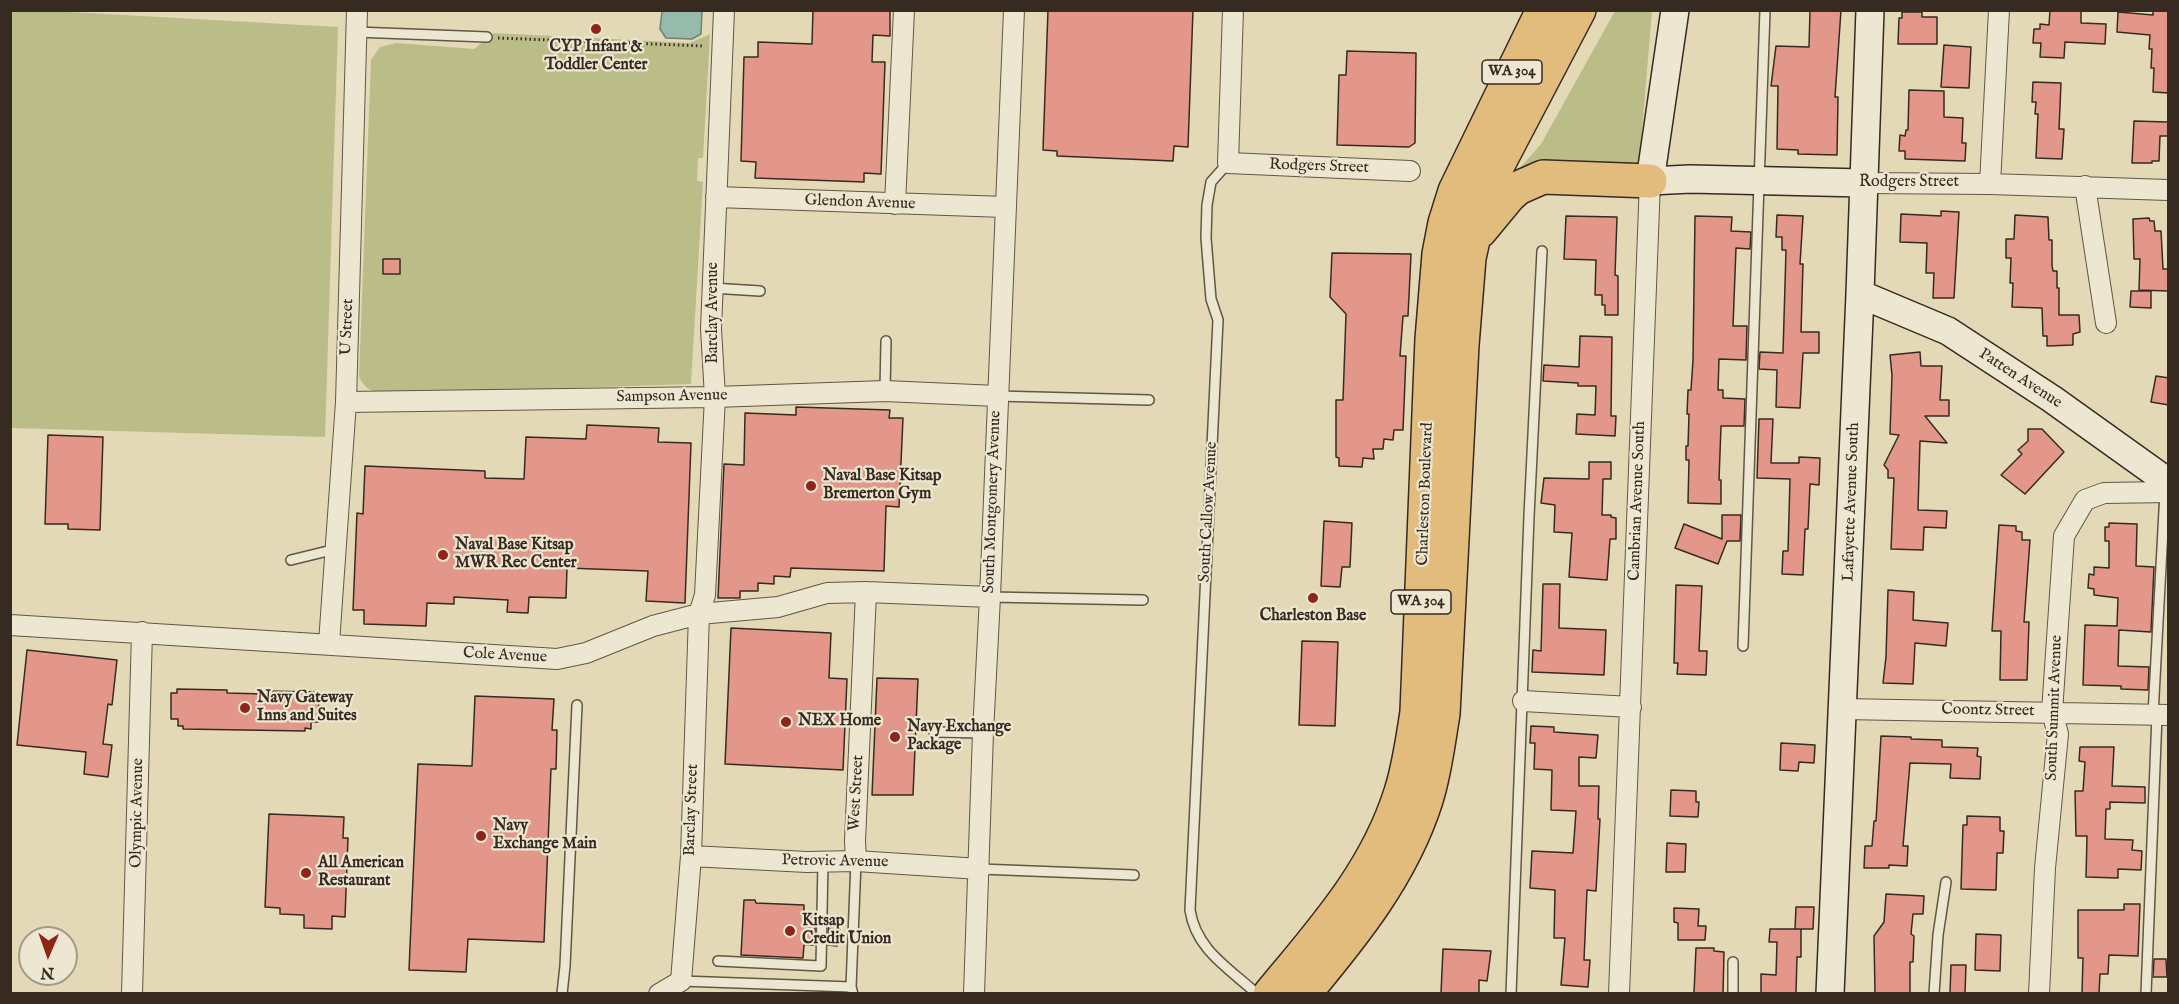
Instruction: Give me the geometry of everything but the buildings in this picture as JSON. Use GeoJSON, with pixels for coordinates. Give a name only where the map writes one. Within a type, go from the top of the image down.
{"type":"FeatureCollection","features":[{"type":"Feature","properties":{"kind":"highway","name":"Charleston Boulevard"},"geometry":{"type":"LineString","coordinates":[[1270,993],[1333,919],[1357,885],[1378,849],[1401,792],[1417,712],[1432,339],[1439,254],[1445,223],[1455,191],[1543,10]]}},
{"type":"Feature","properties":{"kind":"highway","name":"Charleston Boulevard"},"geometry":{"type":"LineString","coordinates":[[1304,993],[1353,935],[1395,872],[1426,800],[1437,754],[1443,714],[1463,321],[1469,258],[1483,199],[1492,176],[1579,10]]}},
{"type":"Feature","properties":{"kind":"highway"},"geometry":{"type":"LineString","coordinates":[[1473,239],[1509,196],[1522,185],[1543,177],[1650,181]]}},
{"type":"Feature","properties":{"kind":"street","name":"U Street"},"geometry":{"type":"LineString","coordinates":[[329,644],[346,402],[357,10]]}},
{"type":"Feature","properties":{"kind":"street","name":"Barclay Avenue"},"geometry":{"type":"LineString","coordinates":[[699,614],[705,595],[715,397],[711,329],[724,10]]}},
{"type":"Feature","properties":{"kind":"street"},"geometry":{"type":"LineString","coordinates":[[895,204],[904,10]]}},
{"type":"Feature","properties":{"kind":"street","name":"South Montgomery Avenue"},"geometry":{"type":"LineString","coordinates":[[974,993],[1014,10]]}},
{"type":"Feature","properties":{"kind":"street"},"geometry":{"type":"LineString","coordinates":[[1228,163],[1233,10]]}},
{"type":"Feature","properties":{"kind":"street","name":"Cambrian Avenue South"},"geometry":{"type":"LineString","coordinates":[[1619,993],[1650,181],[1675,10]]}},
{"type":"Feature","properties":{"kind":"street","name":"Lafayette Avenue South"},"geometry":{"type":"LineString","coordinates":[[1830,993],[1870,10]]}},
{"type":"Feature","properties":{"kind":"street"},"geometry":{"type":"LineString","coordinates":[[1990,184],[1999,10]]}},
{"type":"Feature","properties":{"kind":"street","name":"Rodgers Street"},"geometry":{"type":"LineString","coordinates":[[1228,163],[1410,171]]}},
{"type":"Feature","properties":{"kind":"street","name":"Rodgers Street"},"geometry":{"type":"LineString","coordinates":[[1650,181],[1689,179],[1990,184],[2169,190]]}},
{"type":"Feature","properties":{"kind":"street"},"geometry":{"type":"LineString","coordinates":[[2085,186],[2106,323]]}},
{"type":"Feature","properties":{"kind":"street","name":"Glendon Avenue"},"geometry":{"type":"LineString","coordinates":[[716,197],[1005,207]]}},
{"type":"Feature","properties":{"kind":"street","name":"Patten Avenue"},"geometry":{"type":"LineString","coordinates":[[1860,294],[1948,332],[2052,399],[2167,488]]}},
{"type":"Feature","properties":{"kind":"street","name":"Sampson Avenue"},"geometry":{"type":"LineString","coordinates":[[346,402],[715,397],[885,391],[997,396]]}},
{"type":"Feature","properties":{"kind":"street","name":"South Summit Avenue"},"geometry":{"type":"LineString","coordinates":[[2039,993],[2045,868],[2058,734],[2052,712],[2064,536],[2085,500],[2104,493],[2167,488]]}},
{"type":"Feature","properties":{"kind":"street","name":"Cole Avenue"},"geometry":{"type":"LineString","coordinates":[[10,625],[557,659],[586,653],[653,626],[699,614],[778,607],[827,593],[866,592],[990,597]]}},
{"type":"Feature","properties":{"kind":"street","name":"West Street"},"geometry":{"type":"LineString","coordinates":[[856,861],[866,592]]}},
{"type":"Feature","properties":{"kind":"street","name":"Barclay Street"},"geometry":{"type":"LineString","coordinates":[[681,981],[691,856],[699,614]]}},
{"type":"Feature","properties":{"kind":"street","name":"Olympic Avenue"},"geometry":{"type":"LineString","coordinates":[[132,993],[142,632]]}},
{"type":"Feature","properties":{"kind":"street"},"geometry":{"type":"LineString","coordinates":[[1523,700],[1631,707]]}},
{"type":"Feature","properties":{"kind":"street","name":"Coontz Street"},"geometry":{"type":"LineString","coordinates":[[1843,709],[2160,715]]}},
{"type":"Feature","properties":{"kind":"street","name":"Petrovic Avenue"},"geometry":{"type":"LineString","coordinates":[[691,856],[823,862],[856,861],[980,869]]}},
{"type":"Feature","properties":{"kind":"street"},"geometry":{"type":"LineString","coordinates":[[659,993],[681,981]]}},
{"type":"Feature","properties":{"kind":"lane"},"geometry":{"type":"LineString","coordinates":[[1743,646],[1765,10]]}},
{"type":"Feature","properties":{"kind":"lane"},"geometry":{"type":"LineString","coordinates":[[356,32],[487,37]]}},
{"type":"Feature","properties":{"kind":"lane","name":"South Callow Avenue"},"geometry":{"type":"LineString","coordinates":[[1228,163],[1212,182],[1207,205],[1206,238],[1211,299],[1218,320],[1190,910],[1194,929],[1202,944],[1257,993]]}},
{"type":"Feature","properties":{"kind":"lane"},"geometry":{"type":"LineString","coordinates":[[1511,993],[1529,516],[1542,251]]}},
{"type":"Feature","properties":{"kind":"lane"},"geometry":{"type":"LineString","coordinates":[[712,288],[760,291]]}},
{"type":"Feature","properties":{"kind":"lane"},"geometry":{"type":"LineString","coordinates":[[885,391],[886,341]]}},
{"type":"Feature","properties":{"kind":"lane"},"geometry":{"type":"LineString","coordinates":[[997,396],[1149,400]]}},
{"type":"Feature","properties":{"kind":"lane"},"geometry":{"type":"LineString","coordinates":[[2146,993],[2160,715],[2167,488]]}},
{"type":"Feature","properties":{"kind":"lane"},"geometry":{"type":"LineString","coordinates":[[291,560],[336,549]]}},
{"type":"Feature","properties":{"kind":"lane"},"geometry":{"type":"LineString","coordinates":[[990,597],[1143,600]]}},
{"type":"Feature","properties":{"kind":"lane"},"geometry":{"type":"LineString","coordinates":[[562,993],[578,705]]}},
{"type":"Feature","properties":{"kind":"lane"},"geometry":{"type":"LineString","coordinates":[[934,732],[983,733]]}},
{"type":"Feature","properties":{"kind":"lane","name":"West Street"},"geometry":{"type":"LineString","coordinates":[[852,990],[856,861]]}},
{"type":"Feature","properties":{"kind":"lane"},"geometry":{"type":"LineString","coordinates":[[718,961],[821,966],[823,862]]}},
{"type":"Feature","properties":{"kind":"lane"},"geometry":{"type":"LineString","coordinates":[[980,869],[1134,875]]}},
{"type":"Feature","properties":{"kind":"lane"},"geometry":{"type":"LineString","coordinates":[[1934,993],[1938,934],[1946,882]]}},
{"type":"Feature","properties":{"kind":"lane"},"geometry":{"type":"LineString","coordinates":[[1733,962],[1733,993]]}},
{"type":"Feature","properties":{"kind":"lane"},"geometry":{"type":"LineString","coordinates":[[681,981],[852,990]]}},
{"type":"Feature","properties":{"kind":"path"},"geometry":{"type":"LineString","coordinates":[[487,37],[705,46],[723,35]]}},
{"type":"Feature","properties":{"kind":"green space"},"geometry":{"type":"Polygon","coordinates":[[[11,10],[338,27],[325,437],[11,428],[11,10]]]}},
{"type":"Feature","properties":{"kind":"green space"},"geometry":{"type":"Polygon","coordinates":[[[1615,11],[1652,11],[1639,167],[1519,174],[1519,169],[1541,144],[1615,11]]]}},
{"type":"Feature","properties":{"kind":"green space"},"geometry":{"type":"Polygon","coordinates":[[[494,33],[690,43],[710,34],[703,158],[698,158],[697,181],[703,182],[691,384],[389,394],[371,390],[361,381],[359,376],[371,60],[380,47],[396,43],[474,49],[494,33]]]}},
{"type":"Feature","properties":{"kind":"shaded area"},"geometry":{"type":"Polygon","coordinates":[[[662,11],[702,11],[701,34],[692,39],[666,38],[660,29],[662,11]]]}},
{"type":"Feature","properties":{"kind":"place","name":"CYP Infant & Toddler Center"},"geometry":{"type":"Point","coordinates":[596,29]}},
{"type":"Feature","properties":{"kind":"place","name":"Naval Base Kitsap Bremerton Gym"},"geometry":{"type":"Point","coordinates":[811,486]}},
{"type":"Feature","properties":{"kind":"place","name":"Naval Base Kitsap MWR Rec Center"},"geometry":{"type":"Point","coordinates":[443,555]}},
{"type":"Feature","properties":{"kind":"place","name":"Charleston Base"},"geometry":{"type":"Point","coordinates":[1313,598]}},
{"type":"Feature","properties":{"kind":"place","name":"Navy Gateway Inns and Suites"},"geometry":{"type":"Point","coordinates":[245,708]}},
{"type":"Feature","properties":{"kind":"place","name":"NEX Home"},"geometry":{"type":"Point","coordinates":[786,722]}},
{"type":"Feature","properties":{"kind":"place","name":"Navy Exchange Package"},"geometry":{"type":"Point","coordinates":[895,737]}},
{"type":"Feature","properties":{"kind":"place","name":"Navy Exchange Main"},"geometry":{"type":"Point","coordinates":[481,836]}},
{"type":"Feature","properties":{"kind":"place","name":"All American Restaurant"},"geometry":{"type":"Point","coordinates":[306,873]}},
{"type":"Feature","properties":{"kind":"place","name":"Kitsap Credit Union"},"geometry":{"type":"Point","coordinates":[790,931]}}]}
